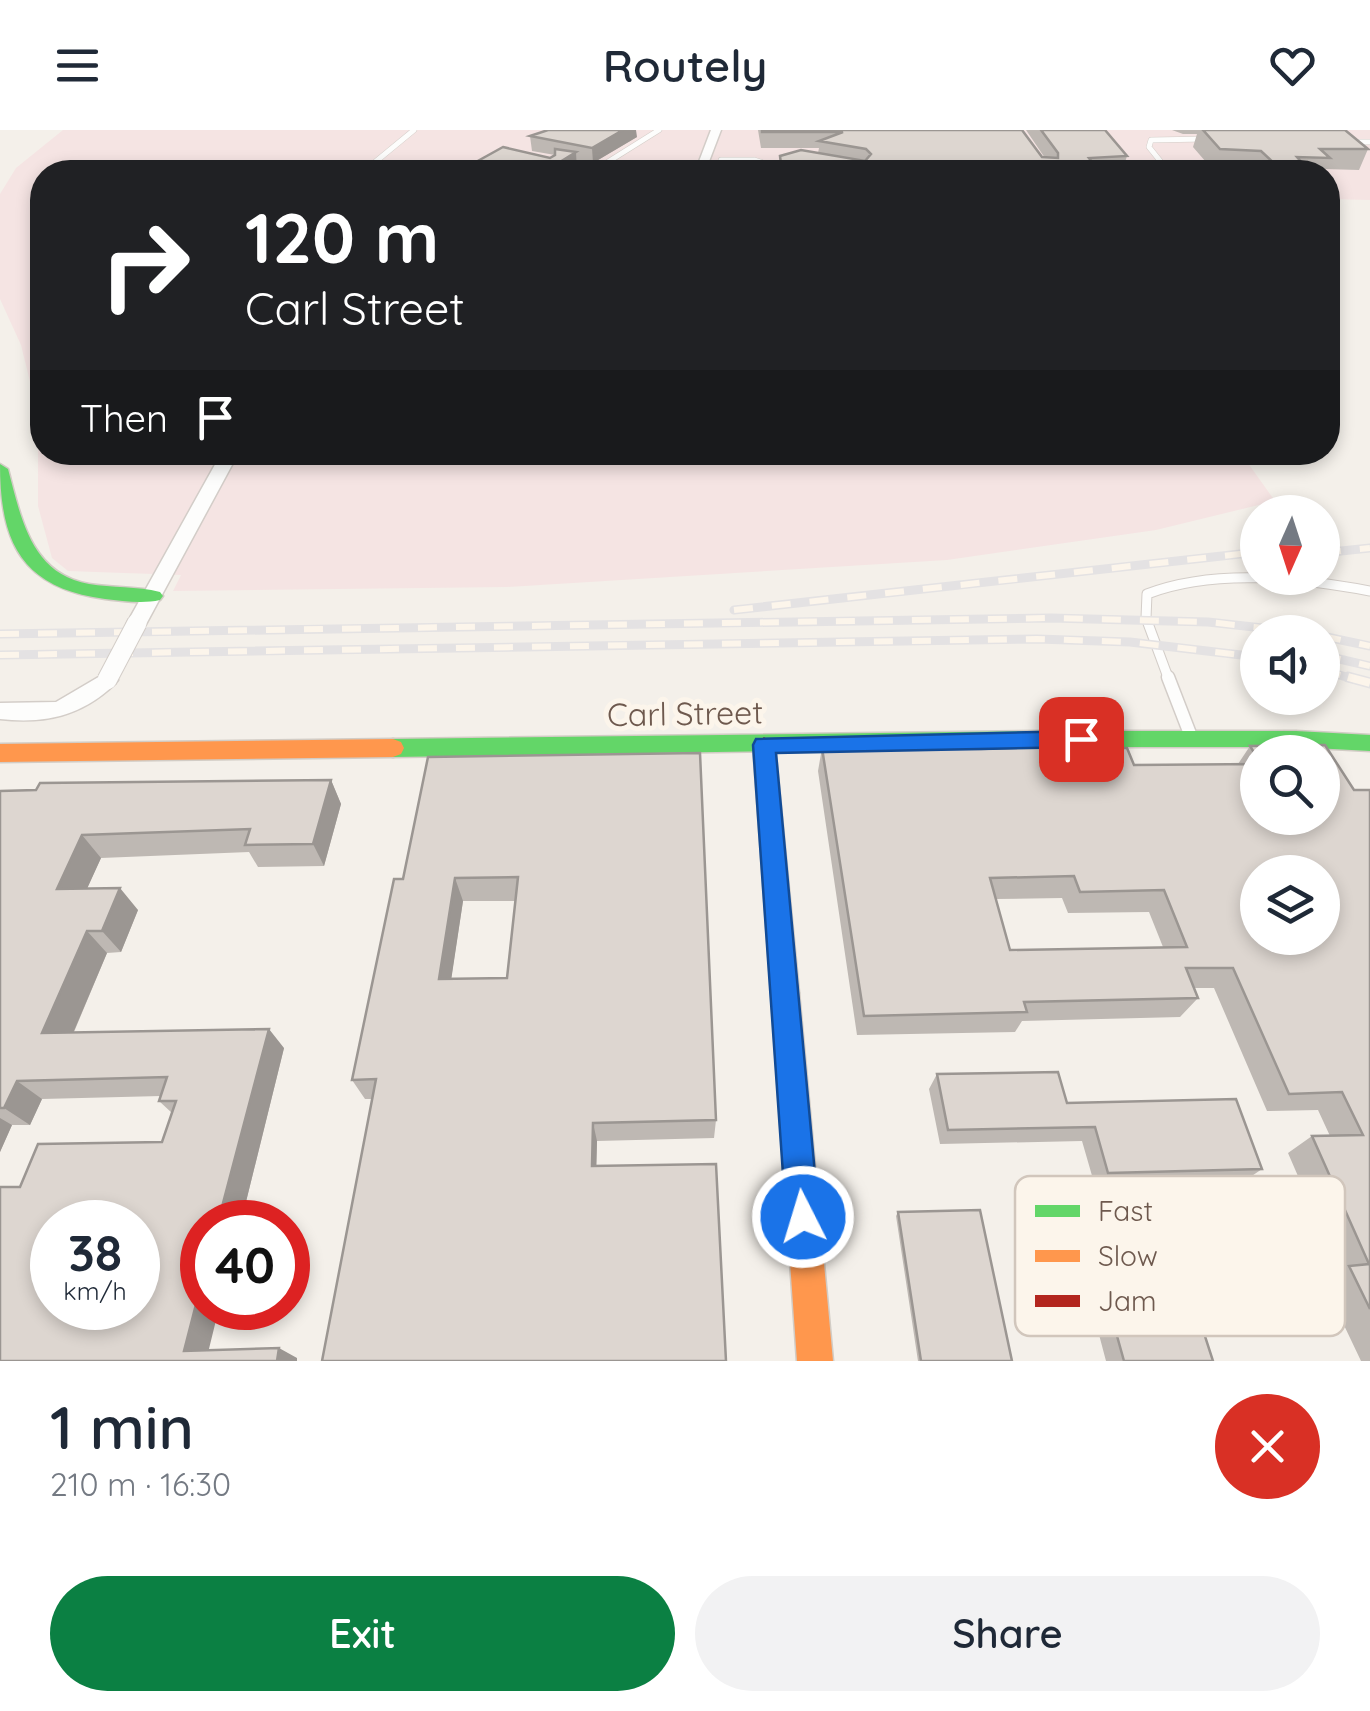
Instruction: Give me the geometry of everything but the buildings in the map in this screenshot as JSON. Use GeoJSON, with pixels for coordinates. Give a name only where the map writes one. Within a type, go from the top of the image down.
{"type":"FeatureCollection","features":[{"type":"Feature","properties":{"kind":"street"},"geometry":{"type":"LineString","coordinates":[[705,160],[716,130]]}},
{"type":"Feature","properties":{"kind":"street"},"geometry":{"type":"LineString","coordinates":[[0,711],[45,714],[64,710],[88,698],[106,680],[224,465]]}},
{"type":"Feature","properties":{"kind":"street"},"geometry":{"type":"LineString","coordinates":[[0,469],[10,516],[37,574],[64,588],[96,594],[152,596]]}},
{"type":"Feature","properties":{"kind":"street","name":"Carl Street"},"geometry":{"type":"LineString","coordinates":[[0,754],[1192,739],[1370,744]]}},
{"type":"Feature","properties":{"kind":"street"},"geometry":{"type":"LineString","coordinates":[[764,745],[815,1361]]}},
{"type":"Feature","properties":{"kind":"lane"},"geometry":{"type":"LineString","coordinates":[[378,160],[414,130]]}},
{"type":"Feature","properties":{"kind":"lane"},"geometry":{"type":"LineString","coordinates":[[611,160],[660,130]]}},
{"type":"Feature","properties":{"kind":"lane"},"geometry":{"type":"LineString","coordinates":[[1159,160],[1149,147],[1151,140],[1210,140]]}},
{"type":"Feature","properties":{"kind":"lane"},"geometry":{"type":"LineString","coordinates":[[1334,142],[1370,142]]}},
{"type":"Feature","properties":{"kind":"lane"},"geometry":{"type":"LineString","coordinates":[[720,160],[754,160]]}},
{"type":"Feature","properties":{"kind":"lane"},"geometry":{"type":"LineString","coordinates":[[1192,739],[1146,618],[1147,594],[1179,584],[1242,581],[1370,590]]}},
{"type":"Feature","properties":{"kind":"shaded area"},"geometry":{"type":"Polygon","coordinates":[[[63,130],[1370,130],[1370,200],[1340,199],[1340,160],[30,160],[30,382],[21,345],[0,299],[0,194],[16,168],[63,130]]]}},
{"type":"Feature","properties":{"kind":"shaded area"},"geometry":{"type":"Polygon","coordinates":[[[38,465],[1249,465],[1271,495],[1240,495],[1240,510],[1156,530],[947,560],[507,587],[173,591],[181,575],[68,571],[52,558],[38,506],[38,465]]]}},
{"type":"Feature","properties":{"kind":"railway"},"geometry":{"type":"LineString","coordinates":[[1340,551],[1370,548]]}},
{"type":"Feature","properties":{"kind":"railway"},"geometry":{"type":"LineString","coordinates":[[734,610],[1240,554]]}},
{"type":"Feature","properties":{"kind":"railway"},"geometry":{"type":"LineString","coordinates":[[0,634],[1051,618],[1240,625]]}},
{"type":"Feature","properties":{"kind":"railway"},"geometry":{"type":"LineString","coordinates":[[0,655],[1037,639],[1130,642],[1240,655]]}},
{"type":"Feature","properties":{"kind":"railway"},"geometry":{"type":"LineString","coordinates":[[1340,640],[1370,646]]}},
{"type":"Feature","properties":{"kind":"railway"},"geometry":{"type":"LineString","coordinates":[[1340,659],[1370,666]]}},
{"type":"Feature","properties":{"kind":"railway"},"geometry":{"type":"LineString","coordinates":[[1340,675],[1357,680]]}},
{"type":"Feature","properties":{"kind":"railway"},"geometry":{"type":"LineString","coordinates":[[1348,677],[1370,683]]}},
{"type":"Feature","properties":{"kind":"traffic: fast"},"geometry":{"type":"LineString","coordinates":[[0,469],[19,535],[44,573],[85,590],[153,596]]}},
{"type":"Feature","properties":{"kind":"traffic: fast"},"geometry":{"type":"LineString","coordinates":[[393,748],[1044,739],[1296,739],[1370,743]]}},
{"type":"Feature","properties":{"kind":"traffic: slow"},"geometry":{"type":"LineString","coordinates":[[0,753],[393,748]]}},
{"type":"Feature","properties":{"kind":"traffic: slow"},"geometry":{"type":"LineString","coordinates":[[785,993],[815,1361]]}},
{"type":"Feature","properties":{"kind":"traffic: jam"},"geometry":{"type":"LineString","coordinates":[[764,745],[785,993]]}},
{"type":"Feature","properties":{"kind":"route"},"geometry":{"type":"LineString","coordinates":[[803,1217],[764,745],[1081,739]]}}]}
